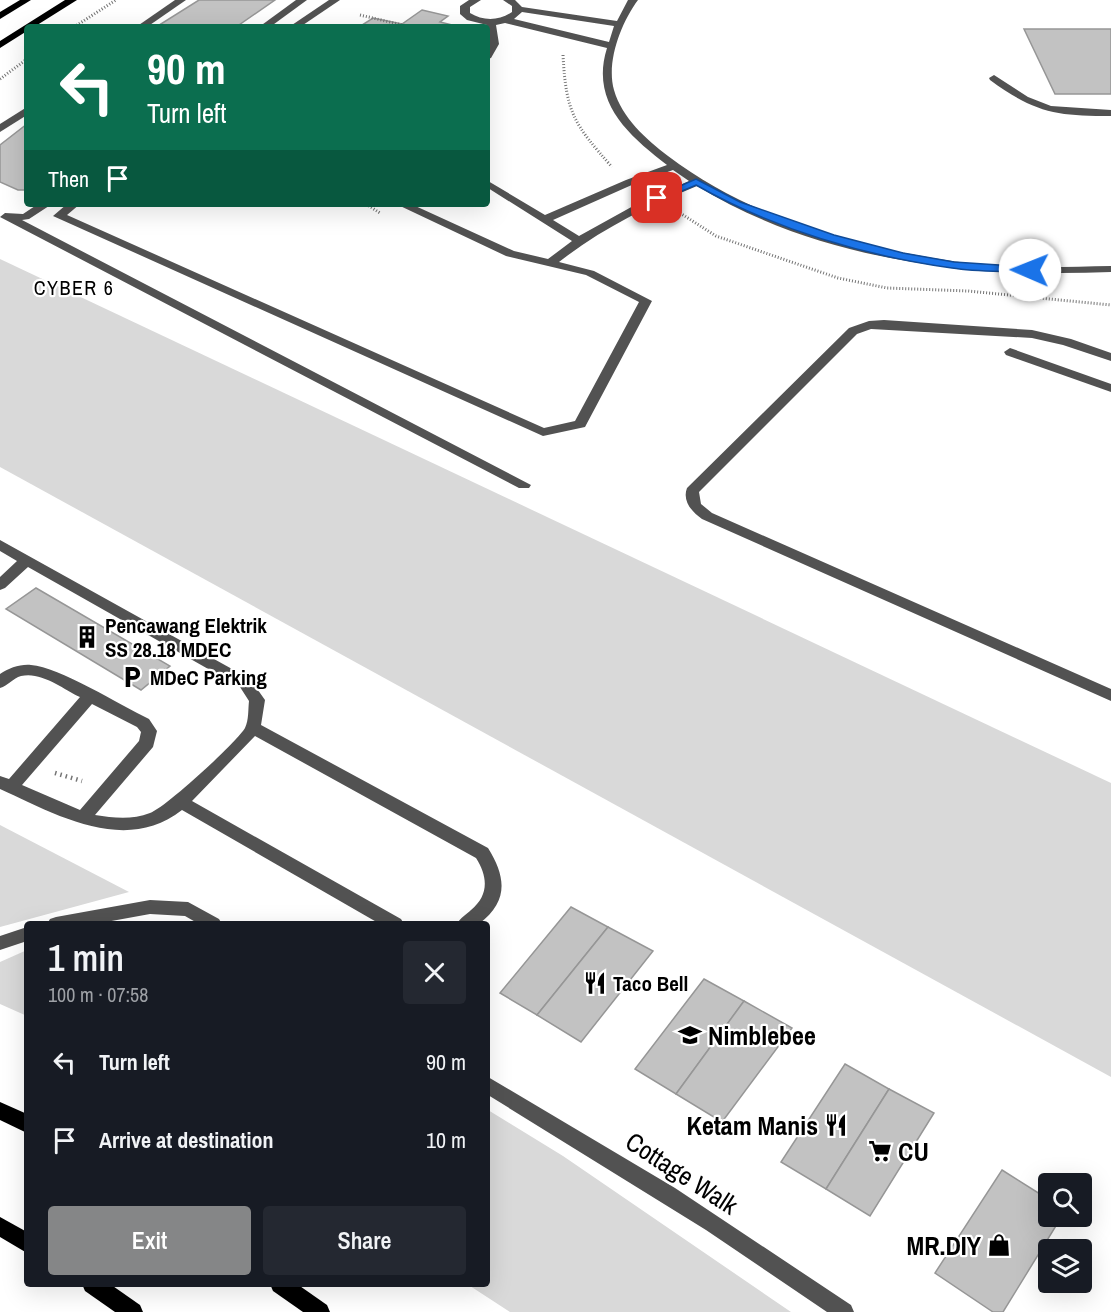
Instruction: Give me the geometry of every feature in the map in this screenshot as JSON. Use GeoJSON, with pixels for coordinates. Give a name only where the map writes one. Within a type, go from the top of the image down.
{"type":"FeatureCollection","features":[{"type":"Feature","properties":{"kind":"main road"},"geometry":{"type":"LineString","coordinates":[[0,16],[26,0]]}},
{"type":"Feature","properties":{"kind":"main road"},"geometry":{"type":"LineString","coordinates":[[32,24],[72,0]]}},
{"type":"Feature","properties":{"kind":"main road"},"geometry":{"type":"LineString","coordinates":[[0,45],[24,29]]}},
{"type":"Feature","properties":{"kind":"main road"},"geometry":{"type":"LineString","coordinates":[[0,1110],[24,1122]]}},
{"type":"Feature","properties":{"kind":"main road"},"geometry":{"type":"LineString","coordinates":[[0,1226],[24,1241]]}},
{"type":"Feature","properties":{"kind":"main road"},"geometry":{"type":"LineString","coordinates":[[96,1287],[133,1312]]}},
{"type":"Feature","properties":{"kind":"main road"},"geometry":{"type":"LineString","coordinates":[[284,1287],[320,1312]]}},
{"type":"Feature","properties":{"kind":"street"},"geometry":{"type":"LineString","coordinates":[[145,24],[181,0]]}},
{"type":"Feature","properties":{"kind":"street"},"geometry":{"type":"LineString","coordinates":[[268,24],[302,0]]}},
{"type":"Feature","properties":{"kind":"street"},"geometry":{"type":"LineString","coordinates":[[299,24],[335,0]]}},
{"type":"Feature","properties":{"kind":"street"},"geometry":{"type":"LineString","coordinates":[[633,0],[620,24],[606,64],[607,83],[618,110],[634,133],[673,167],[696,182],[737,204],[771,218],[830,237],[902,256],[954,265],[1009,270],[1111,269]]}},
{"type":"Feature","properties":{"kind":"street"},"geometry":{"type":"LineString","coordinates":[[468,1],[464,10],[465,14],[475,20],[491,22],[513,17],[513,3],[620,24]]}},
{"type":"Feature","properties":{"kind":"street"},"geometry":{"type":"LineString","coordinates":[[506,20],[612,46]]}},
{"type":"Feature","properties":{"kind":"street"},"geometry":{"type":"LineString","coordinates":[[490,52],[494,44],[491,22]]}},
{"type":"Feature","properties":{"kind":"street"},"geometry":{"type":"LineString","coordinates":[[994,78],[1028,103],[1045,109],[1061,113],[1111,113]]}},
{"type":"Feature","properties":{"kind":"street"},"geometry":{"type":"LineString","coordinates":[[0,129],[24,112]]}},
{"type":"Feature","properties":{"kind":"street"},"geometry":{"type":"LineString","coordinates":[[545,219],[630,182],[673,167]]}},
{"type":"Feature","properties":{"kind":"street"},"geometry":{"type":"LineString","coordinates":[[550,263],[578,240],[657,198],[696,182]]}},
{"type":"Feature","properties":{"kind":"street"},"geometry":{"type":"LineString","coordinates":[[490,185],[578,240]]}},
{"type":"Feature","properties":{"kind":"street"},"geometry":{"type":"LineString","coordinates":[[2,215],[25,217],[41,207]]}},
{"type":"Feature","properties":{"kind":"street"},"geometry":{"type":"LineString","coordinates":[[70,207],[59,216],[543,432],[580,424],[646,301],[590,273],[510,255],[408,207]]}},
{"type":"Feature","properties":{"kind":"street"},"geometry":{"type":"LineString","coordinates":[[2,215],[524,485]]}},
{"type":"Feature","properties":{"kind":"street"},"geometry":{"type":"LineString","coordinates":[[1111,357],[1067,342],[1032,334],[884,324],[861,327],[854,331],[692,491],[692,500],[697,508],[707,516],[1111,695]]}},
{"type":"Feature","properties":{"kind":"street"},"geometry":{"type":"LineString","coordinates":[[1010,352],[1111,388]]}},
{"type":"Feature","properties":{"kind":"street"},"geometry":{"type":"LineString","coordinates":[[0,545],[245,683],[258,700],[253,728],[179,801],[156,818],[132,823],[108,823],[83,818],[6,785],[90,696]]}},
{"type":"Feature","properties":{"kind":"street"},"geometry":{"type":"LineString","coordinates":[[0,585],[26,560]]}},
{"type":"Feature","properties":{"kind":"street"},"geometry":{"type":"LineString","coordinates":[[0,683],[8,675],[32,669],[143,723],[149,731],[147,743],[83,818]]}},
{"type":"Feature","properties":{"kind":"street"},"geometry":{"type":"LineString","coordinates":[[253,728],[483,853],[492,866],[496,884],[490,902],[469,921]]}},
{"type":"Feature","properties":{"kind":"street"},"geometry":{"type":"LineString","coordinates":[[179,801],[390,921]]}},
{"type":"Feature","properties":{"kind":"street"},"geometry":{"type":"LineString","coordinates":[[73,921],[150,907],[188,909],[208,921]]}},
{"type":"Feature","properties":{"kind":"street"},"geometry":{"type":"LineString","coordinates":[[0,943],[24,935]]}},
{"type":"Feature","properties":{"kind":"street","name":"Cottage Walk"},"geometry":{"type":"LineString","coordinates":[[490,1086],[577,1138],[800,1281],[844,1312]]}},
{"type":"Feature","properties":{"kind":"path"},"geometry":{"type":"LineString","coordinates":[[79,24],[116,0]]}},
{"type":"Feature","properties":{"kind":"path"},"geometry":{"type":"LineString","coordinates":[[360,15],[398,24]]}},
{"type":"Feature","properties":{"kind":"path"},"geometry":{"type":"LineString","coordinates":[[0,79],[24,62]]}},
{"type":"Feature","properties":{"kind":"shaded area"},"geometry":{"type":"Polygon","coordinates":[[[0,259],[1111,783],[1111,1077],[0,467],[0,259]]]}},
{"type":"Feature","properties":{"kind":"shaded area"},"geometry":{"type":"Polygon","coordinates":[[[0,825],[129,892],[0,927],[0,825]]]}},
{"type":"Feature","properties":{"kind":"shaded area"},"geometry":{"type":"Polygon","coordinates":[[[24,951],[24,1015],[0,1004],[0,962],[24,951]]]}},
{"type":"Feature","properties":{"kind":"shaded area"},"geometry":{"type":"Polygon","coordinates":[[[490,1111],[563,1156],[791,1312],[510,1312],[472,1287],[490,1287],[490,1111]]]}},
{"type":"Feature","properties":{"kind":"building"},"geometry":{"type":"Polygon","coordinates":[[[199,0],[275,0],[240,24],[161,24],[199,0]]]}},
{"type":"Feature","properties":{"kind":"building"},"geometry":{"type":"Polygon","coordinates":[[[422,10],[448,16],[440,22],[448,24],[402,24],[422,10]]]}},
{"type":"Feature","properties":{"kind":"building"},"geometry":{"type":"Polygon","coordinates":[[[373,18],[402,24],[364,24],[373,18]]]}},
{"type":"Feature","properties":{"kind":"building"},"geometry":{"type":"Polygon","coordinates":[[[1024,29],[1111,29],[1111,94],[1055,94],[1024,29]]]}},
{"type":"Feature","properties":{"kind":"building"},"geometry":{"type":"Polygon","coordinates":[[[24,126],[24,190],[18,190],[0,182],[0,145],[24,126]]]}},
{"type":"Feature","properties":{"kind":"building","name":"Pencawang Elektrik SS 28.18 MDEC"},"geometry":{"type":"Polygon","coordinates":[[[36,588],[170,666],[141,690],[6,609],[36,588]]]}},
{"type":"Feature","properties":{"kind":"building"},"geometry":{"type":"Polygon","coordinates":[[[571,907],[608,927],[537,1015],[500,993],[571,907]]]}},
{"type":"Feature","properties":{"kind":"building","name":"Taco Bell"},"geometry":{"type":"Polygon","coordinates":[[[608,927],[653,951],[581,1042],[537,1015],[608,927]]]}},
{"type":"Feature","properties":{"kind":"building","name":"Nimblebee"},"geometry":{"type":"Polygon","coordinates":[[[704,979],[744,1001],[676,1094],[635,1069],[704,979]]]}},
{"type":"Feature","properties":{"kind":"building"},"geometry":{"type":"Polygon","coordinates":[[[744,1001],[792,1028],[722,1122],[676,1094],[744,1001]]]}},
{"type":"Feature","properties":{"kind":"building","name":"Ketam Manis"},"geometry":{"type":"Polygon","coordinates":[[[845,1064],[889,1089],[826,1189],[781,1162],[845,1064]]]}},
{"type":"Feature","properties":{"kind":"building","name":"CU"},"geometry":{"type":"Polygon","coordinates":[[[889,1089],[934,1113],[870,1216],[826,1189],[889,1089]]]}},
{"type":"Feature","properties":{"kind":"building","name":"MR.DIY"},"geometry":{"type":"Polygon","coordinates":[[[1002,1170],[1038,1193],[1038,1227],[1055,1227],[1048,1239],[1038,1239],[1038,1255],[1003,1312],[993,1312],[935,1273],[1002,1170]]]}},
{"type":"Feature","properties":{"kind":"place","name":"Pencawang Elektrik SS 28.18 MDEC"},"geometry":{"type":"Point","coordinates":[87,637]}},
{"type":"Feature","properties":{"kind":"place","name":"MDeC Parking"},"geometry":{"type":"Point","coordinates":[132,677]}},
{"type":"Feature","properties":{"kind":"place","name":"Taco Bell"},"geometry":{"type":"Point","coordinates":[595,983]}},
{"type":"Feature","properties":{"kind":"place","name":"Nimblebee"},"geometry":{"type":"Point","coordinates":[690,1035]}},
{"type":"Feature","properties":{"kind":"place","name":"Ketam Manis"},"geometry":{"type":"Point","coordinates":[836,1125]}},
{"type":"Feature","properties":{"kind":"place","name":"CU"},"geometry":{"type":"Point","coordinates":[880,1151]}},
{"type":"Feature","properties":{"kind":"place","name":"MR.DIY"},"geometry":{"type":"Point","coordinates":[999,1245]}},
{"type":"Feature","properties":{"kind":"district","name":"CYBER 6"},"geometry":{"type":"Point","coordinates":[74,287]}},
{"type":"Feature","properties":{"kind":"route"},"geometry":{"type":"LineString","coordinates":[[657,198],[696,182],[737,204],[771,218],[830,237],[902,256],[954,265],[1030,270]]}}]}
